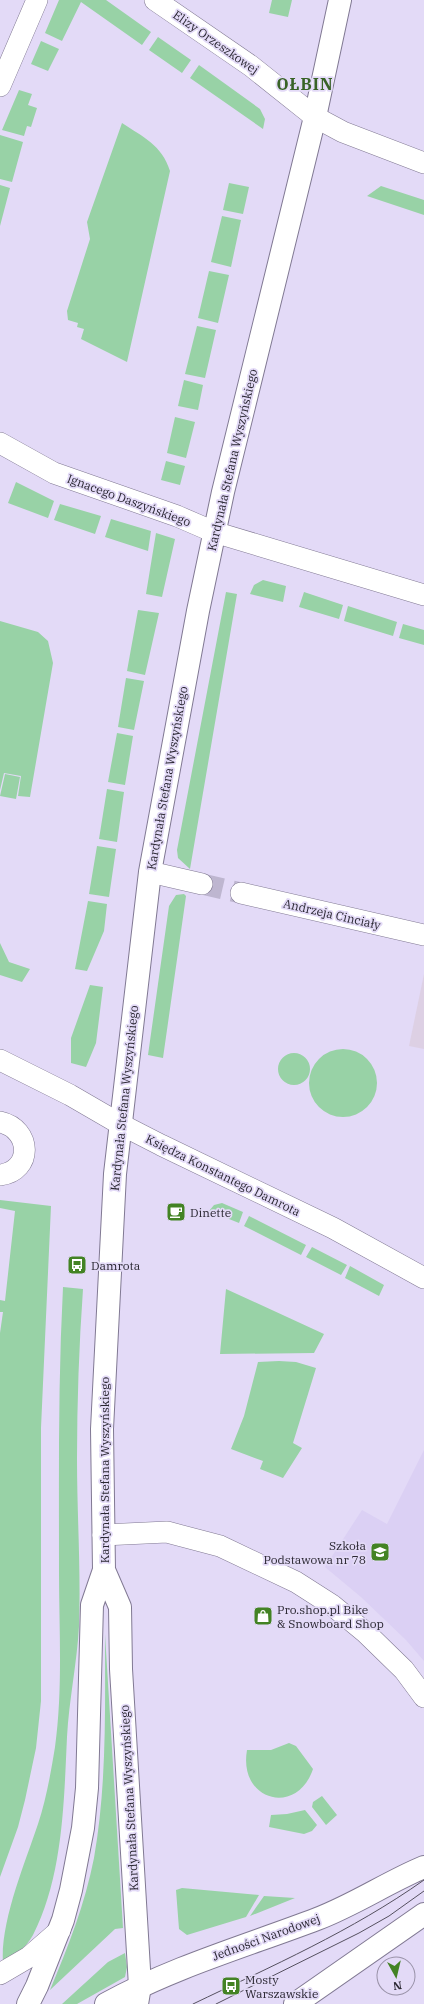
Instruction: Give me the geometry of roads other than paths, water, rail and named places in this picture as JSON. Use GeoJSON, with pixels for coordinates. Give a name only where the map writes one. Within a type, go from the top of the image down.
{"type":"FeatureCollection","features":[{"type":"Feature","properties":{"kind":"main road","name":"Kardynała Stefana Wyszyńskiego"},"geometry":{"type":"LineString","coordinates":[[28,2004],[60,1930],[71,1890],[83,1828],[87,1788],[92,1605],[104,1570],[102,1421],[109,1269],[120,1124],[150,872],[214,532],[315,117],[340,0]]}},
{"type":"Feature","properties":{"kind":"main road","name":"Kardynała Stefana Wyszyńskiego"},"geometry":{"type":"LineString","coordinates":[[104,1570],[120,1607],[121,1669],[138,1995]]}},
{"type":"Feature","properties":{"kind":"main road","name":"Jedności Narodowej"},"geometry":{"type":"LineString","coordinates":[[106,2004],[138,1995],[200,1960],[318,1919],[424,1867]]}},
{"type":"Feature","properties":{"kind":"main road"},"geometry":{"type":"LineString","coordinates":[[295,2004],[424,1914]]}},
{"type":"Feature","properties":{"kind":"street"},"geometry":{"type":"LineString","coordinates":[[0,86],[37,0]]}},
{"type":"Feature","properties":{"kind":"street","name":"Elizy Orzeszkowej"},"geometry":{"type":"LineString","coordinates":[[155,0],[251,66],[315,117],[343,132],[424,163]]}},
{"type":"Feature","properties":{"kind":"street","name":"Ignacego Daszyńskiego"},"geometry":{"type":"LineString","coordinates":[[0,443],[54,472],[177,516],[214,532],[424,595]]}},
{"type":"Feature","properties":{"kind":"street"},"geometry":{"type":"LineString","coordinates":[[150,872],[202,884]]}},
{"type":"Feature","properties":{"kind":"street","name":"Andrzeja Cinciały"},"geometry":{"type":"LineString","coordinates":[[241,893],[424,935]]}},
{"type":"Feature","properties":{"kind":"street","name":"Księdza Konstantego Damrota"},"geometry":{"type":"LineString","coordinates":[[0,1060],[70,1095],[120,1124],[332,1228],[424,1278]]}},
{"type":"Feature","properties":{"kind":"street"},"geometry":{"type":"LineString","coordinates":[[0,1122],[9,1124],[19,1132],[24,1143],[24,1152],[22,1161],[16,1169],[8,1174],[0,1175]]}},
{"type":"Feature","properties":{"kind":"street"},"geometry":{"type":"LineString","coordinates":[[103,1535],[167,1532],[220,1546],[296,1582],[332,1605],[366,1633],[404,1670],[424,1697]]}},
{"type":"Feature","properties":{"kind":"street"},"geometry":{"type":"LineString","coordinates":[[0,1974],[29,1957],[60,1930]]}},
{"type":"Feature","properties":{"kind":"tunnel"},"geometry":{"type":"LineString","coordinates":[[202,884],[241,893]]}},
{"type":"Feature","properties":{"kind":"tram line"},"geometry":{"type":"LineString","coordinates":[[193,2004],[282,1962],[340,1932],[369,1916],[424,1880]]}},
{"type":"Feature","properties":{"kind":"tram line"},"geometry":{"type":"LineString","coordinates":[[216,2004],[359,1933],[389,1916],[424,1891]]}},
{"type":"Feature","properties":{"kind":"place","name":"Dinette"},"geometry":{"type":"Point","coordinates":[176,1212]}},
{"type":"Feature","properties":{"kind":"place","name":"Damrota"},"geometry":{"type":"Point","coordinates":[77,1265]}},
{"type":"Feature","properties":{"kind":"place","name":"Szkoła Podstawowa nr 78"},"geometry":{"type":"Point","coordinates":[380,1552]}},
{"type":"Feature","properties":{"kind":"place","name":"Pro.shop.pl Bike & Snowboard Shop"},"geometry":{"type":"Point","coordinates":[263,1616]}},
{"type":"Feature","properties":{"kind":"place","name":"Mosty Warszawskie"},"geometry":{"type":"Point","coordinates":[231,1986]}},
{"type":"Feature","properties":{"kind":"district","name":"OŁBIN"},"geometry":{"type":"Point","coordinates":[305,84]}}]}
